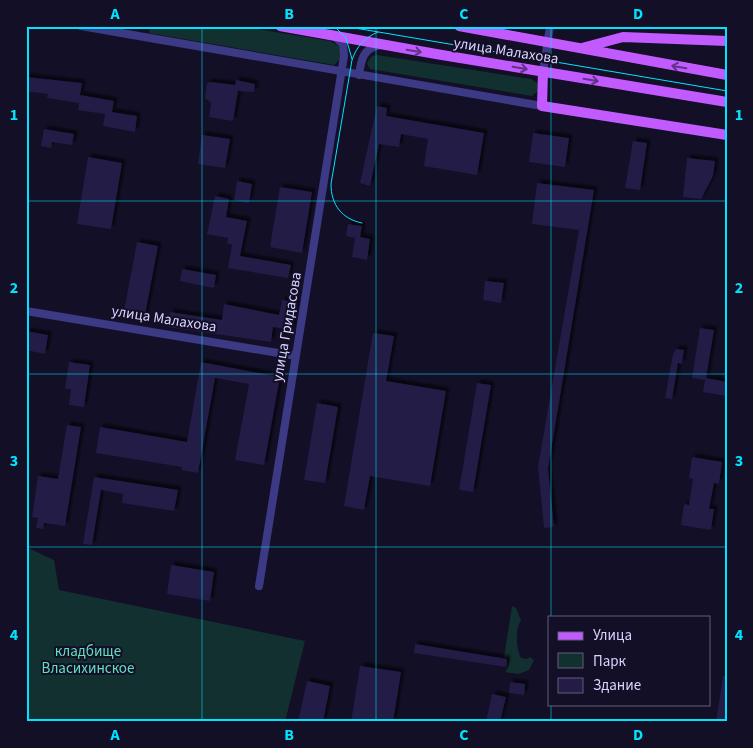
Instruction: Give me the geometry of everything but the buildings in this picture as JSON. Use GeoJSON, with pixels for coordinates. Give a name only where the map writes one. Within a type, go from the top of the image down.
{"type":"FeatureCollection","features":[{"type":"Feature","properties":{"kind":"main road","name":"улица Малахова"},"geometry":{"type":"LineString","coordinates":[[280,26],[380,45],[727,102]]}},
{"type":"Feature","properties":{"kind":"main road","name":"улица Малахова"},"geometry":{"type":"LineString","coordinates":[[459,26],[727,76]]}},
{"type":"Feature","properties":{"kind":"main road"},"geometry":{"type":"LineString","coordinates":[[580,49],[623,37],[727,41]]}},
{"type":"Feature","properties":{"kind":"main road"},"geometry":{"type":"LineString","coordinates":[[543,72],[542,106],[727,135]]}},
{"type":"Feature","properties":{"kind":"street"},"geometry":{"type":"LineString","coordinates":[[80,26],[542,106]]}},
{"type":"Feature","properties":{"kind":"street"},"geometry":{"type":"LineString","coordinates":[[543,72],[550,26]]}},
{"type":"Feature","properties":{"kind":"street","name":"улица Гридасова"},"geometry":{"type":"LineString","coordinates":[[259,586],[342,72],[343,44],[332,35]]}},
{"type":"Feature","properties":{"kind":"street"},"geometry":{"type":"LineString","coordinates":[[359,75],[365,52],[380,45]]}},
{"type":"Feature","properties":{"kind":"street","name":"улица Малахова"},"geometry":{"type":"LineString","coordinates":[[26,311],[296,356]]}},
{"type":"Feature","properties":{"kind":"green space"},"geometry":{"type":"Polygon","coordinates":[[[150,26],[238,26],[330,41],[339,46],[341,58],[334,65],[149,33],[150,26]]]}},
{"type":"Feature","properties":{"kind":"green space"},"geometry":{"type":"Polygon","coordinates":[[[377,55],[531,79],[539,84],[538,91],[532,96],[370,69],[367,63],[372,56],[377,55]]]}},
{"type":"Feature","properties":{"kind":"green space","name":"кладбище Власихинское"},"geometry":{"type":"Polygon","coordinates":[[[26,547],[54,560],[59,590],[305,641],[285,722],[26,722],[26,547]]]}},
{"type":"Feature","properties":{"kind":"green space"},"geometry":{"type":"Polygon","coordinates":[[[512,606],[516,608],[521,620],[517,634],[519,654],[521,658],[527,659],[530,657],[534,660],[529,670],[519,674],[505,672],[509,666],[509,658],[504,657],[512,606]]]}},
{"type":"Feature","properties":{"kind":"tram line"},"geometry":{"type":"LineString","coordinates":[[334,26],[346,38],[352,59]]}},
{"type":"Feature","properties":{"kind":"tram line"},"geometry":{"type":"LineString","coordinates":[[343,26],[727,91]]}},
{"type":"Feature","properties":{"kind":"tram line"},"geometry":{"type":"LineString","coordinates":[[362,223],[349,218],[339,210],[333,198],[331,184],[352,60],[362,43],[378,32]]}}]}
